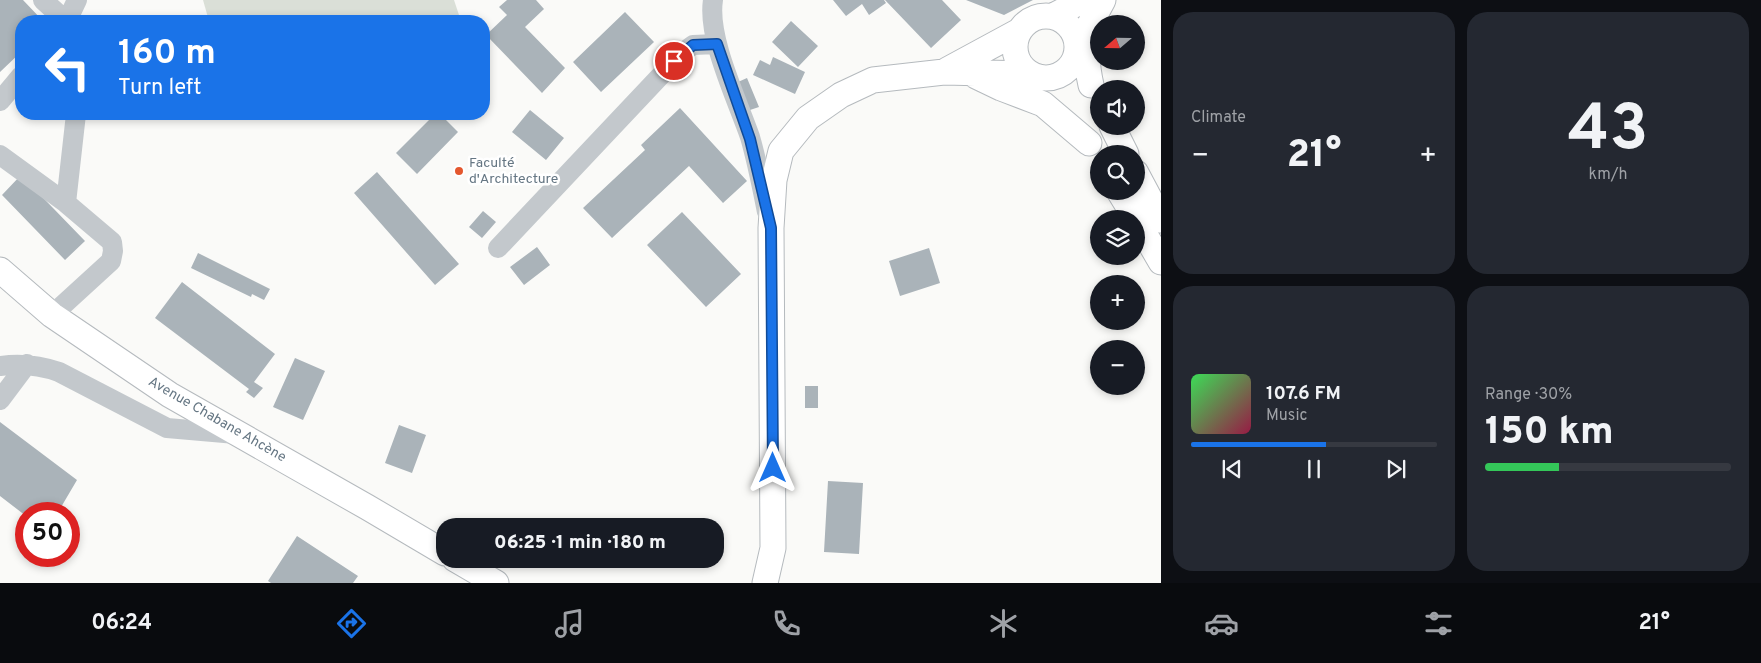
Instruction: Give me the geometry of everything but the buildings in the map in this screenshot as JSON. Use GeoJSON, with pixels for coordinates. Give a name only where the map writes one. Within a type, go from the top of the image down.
{"type":"FeatureCollection","features":[{"type":"Feature","properties":{"kind":"main road"},"geometry":{"type":"LineString","coordinates":[[1053,16],[1084,0]]}},
{"type":"Feature","properties":{"kind":"main road"},"geometry":{"type":"LineString","coordinates":[[764,583],[773,548],[771,228],[774,180],[781,152],[808,118],[841,95],[873,80],[956,72],[1058,77],[1073,64],[1081,42],[1103,0]]}},
{"type":"Feature","properties":{"kind":"main road"},"geometry":{"type":"LineString","coordinates":[[1090,145],[1067,106],[1038,76],[1022,67],[1017,59],[1014,50],[1016,40],[1019,31],[1025,23],[1043,16],[1053,16],[1062,20],[1081,42],[1086,45],[1086,58],[1092,80]]}},
{"type":"Feature","properties":{"kind":"main road"},"geometry":{"type":"LineString","coordinates":[[956,72],[1019,31]]}},
{"type":"Feature","properties":{"kind":"main road"},"geometry":{"type":"LineString","coordinates":[[1081,42],[1091,80]]}},
{"type":"Feature","properties":{"kind":"main road"},"geometry":{"type":"LineString","coordinates":[[956,72],[1044,104],[1090,147]]}},
{"type":"Feature","properties":{"kind":"main road"},"geometry":{"type":"LineString","coordinates":[[1145,190],[1161,220]]}},
{"type":"Feature","properties":{"kind":"main road"},"geometry":{"type":"LineString","coordinates":[[1145,234],[1161,262]]}},
{"type":"Feature","properties":{"kind":"main road","name":"Avenue Chabane Ahcène"},"geometry":{"type":"LineString","coordinates":[[0,270],[52,315],[170,395],[436,548]]}},
{"type":"Feature","properties":{"kind":"main road"},"geometry":{"type":"LineString","coordinates":[[470,568],[496,583]]}},
{"type":"Feature","properties":{"kind":"lane"},"geometry":{"type":"LineString","coordinates":[[44,0],[60,15]]}},
{"type":"Feature","properties":{"kind":"lane"},"geometry":{"type":"LineString","coordinates":[[69,15],[77,0]]}},
{"type":"Feature","properties":{"kind":"lane"},"geometry":{"type":"LineString","coordinates":[[713,0],[711,11],[717,44],[750,139],[771,228]]}},
{"type":"Feature","properties":{"kind":"lane"},"geometry":{"type":"LineString","coordinates":[[498,248],[682,53],[693,45],[717,44]]}},
{"type":"Feature","properties":{"kind":"lane"},"geometry":{"type":"LineString","coordinates":[[0,100],[15,83]]}},
{"type":"Feature","properties":{"kind":"lane"},"geometry":{"type":"LineString","coordinates":[[66,203],[75,120]]}},
{"type":"Feature","properties":{"kind":"lane"},"geometry":{"type":"LineString","coordinates":[[0,155],[66,203],[112,242],[111,261],[52,315]]}},
{"type":"Feature","properties":{"kind":"lane"},"geometry":{"type":"LineString","coordinates":[[0,400],[27,364]]}},
{"type":"Feature","properties":{"kind":"lane"},"geometry":{"type":"LineString","coordinates":[[0,366],[27,364],[59,372],[167,428],[240,435]]}},
{"type":"Feature","properties":{"kind":"shaded area"},"geometry":{"type":"Polygon","coordinates":[[[203,0],[454,0],[459,15],[207,15],[203,0]]]}},
{"type":"Feature","properties":{"kind":"place","name":"Faculté d'Architecture"},"geometry":{"type":"Point","coordinates":[459,171]}},
{"type":"Feature","properties":{"kind":"route"},"geometry":{"type":"LineString","coordinates":[[674,61],[693,45],[717,44],[750,139],[771,228],[773,468]]}}]}
